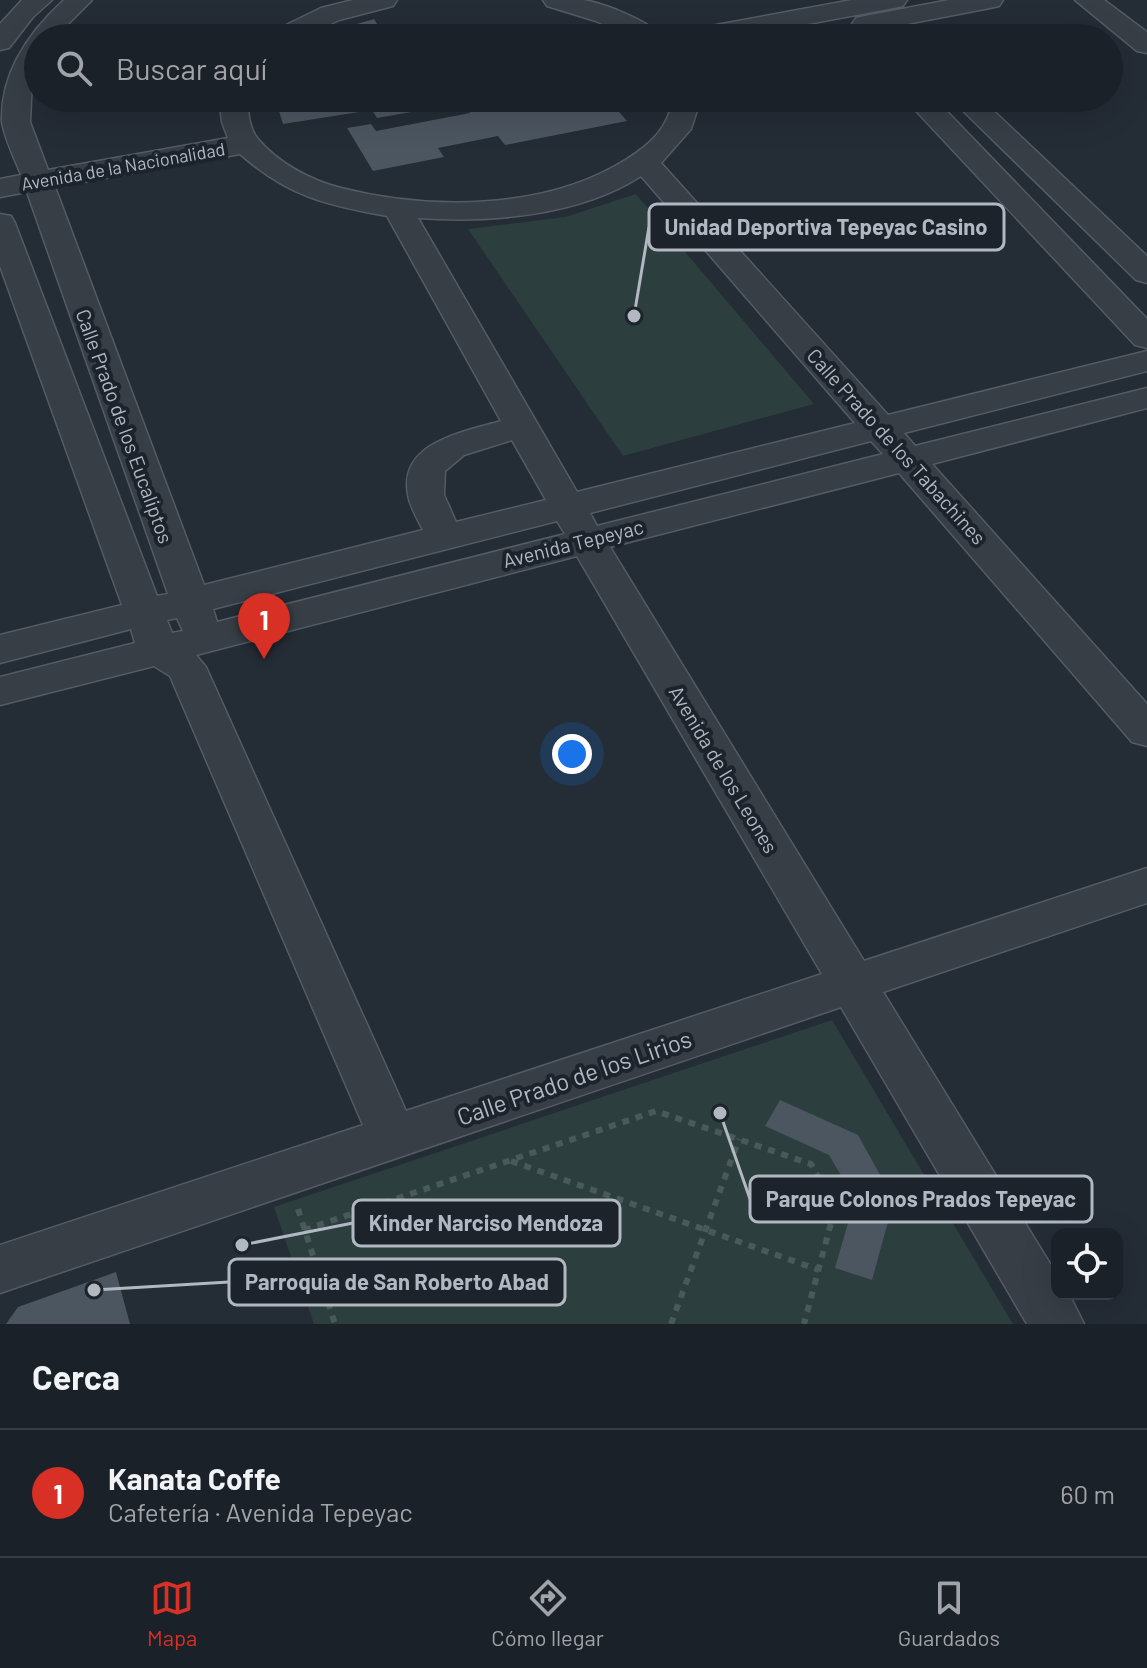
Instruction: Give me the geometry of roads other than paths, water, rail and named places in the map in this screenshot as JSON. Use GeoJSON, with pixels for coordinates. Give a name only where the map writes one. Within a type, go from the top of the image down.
{"type":"FeatureCollection","features":[{"type":"Feature","properties":{"kind":"street"},"geometry":{"type":"LineString","coordinates":[[0,42],[24,11],[39,0]]}},
{"type":"Feature","properties":{"kind":"street"},"geometry":{"type":"LineString","coordinates":[[53,24],[79,0]]}},
{"type":"Feature","properties":{"kind":"street"},"geometry":{"type":"LineString","coordinates":[[310,24],[330,14],[384,0]]}},
{"type":"Feature","properties":{"kind":"street"},"geometry":{"type":"LineString","coordinates":[[556,0],[595,10],[628,24]]}},
{"type":"Feature","properties":{"kind":"street"},"geometry":{"type":"LineString","coordinates":[[801,24],[990,0]]}},
{"type":"Feature","properties":{"kind":"street"},"geometry":{"type":"LineString","coordinates":[[1099,8],[1147,9]]}},
{"type":"Feature","properties":{"kind":"street"},"geometry":{"type":"LineString","coordinates":[[1099,8],[1120,24]]}},
{"type":"Feature","properties":{"kind":"street"},"geometry":{"type":"LineString","coordinates":[[1123,26],[1147,45]]}},
{"type":"Feature","properties":{"kind":"street","name":"Calle Prado de los Eucaliptos"},"geometry":{"type":"LineString","coordinates":[[24,68],[18,79],[16,122],[189,602],[173,642]]}},
{"type":"Feature","properties":{"kind":"street"},"geometry":{"type":"LineString","coordinates":[[238,121],[281,173],[333,195],[398,209],[491,210],[536,204],[602,185],[645,163],[672,138],[686,112]]}},
{"type":"Feature","properties":{"kind":"street"},"geometry":{"type":"LineString","coordinates":[[931,112],[1147,338]]}},
{"type":"Feature","properties":{"kind":"street"},"geometry":{"type":"LineString","coordinates":[[979,112],[1147,273]]}},
{"type":"Feature","properties":{"kind":"street","name":"Avenida de la Nacionalidad"},"geometry":{"type":"LineString","coordinates":[[0,188],[33,170],[238,121]]}},
{"type":"Feature","properties":{"kind":"street","name":"Calle Prado de los Tabachines"},"geometry":{"type":"LineString","coordinates":[[645,163],[1147,731]]}},
{"type":"Feature","properties":{"kind":"street","name":"Avenida de la Nacionalidad"},"geometry":{"type":"LineString","coordinates":[[0,164],[33,170]]}},
{"type":"Feature","properties":{"kind":"street","name":"Avenida de los Leones"},"geometry":{"type":"LineString","coordinates":[[398,209],[578,523],[1057,1324]]}},
{"type":"Feature","properties":{"kind":"street","name":"Calle Prado de los Eucaliptos"},"geometry":{"type":"LineString","coordinates":[[0,223],[173,642],[393,1137]]}},
{"type":"Feature","properties":{"kind":"street","name":"Avenida Tepeyac"},"geometry":{"type":"LineString","coordinates":[[0,691],[578,523],[882,428],[1147,361]]}},
{"type":"Feature","properties":{"kind":"street","name":"Avenida Tepeyac"},"geometry":{"type":"LineString","coordinates":[[189,602],[445,539],[578,523],[909,459],[1147,398]]}},
{"type":"Feature","properties":{"kind":"street"},"geometry":{"type":"LineString","coordinates":[[445,539],[426,495],[427,468],[451,447],[523,426]]}},
{"type":"Feature","properties":{"kind":"street","name":"Avenida Tepeyac"},"geometry":{"type":"LineString","coordinates":[[0,649],[173,642]]}},
{"type":"Feature","properties":{"kind":"street","name":"Calle Prado de los Lirios"},"geometry":{"type":"LineString","coordinates":[[0,1269],[1147,885]]}},
{"type":"Feature","properties":{"kind":"place","name":"Unidad Deportiva Tepeyac Casino"},"geometry":{"type":"Point","coordinates":[634,316]}},
{"type":"Feature","properties":{"kind":"place","name":"Kanata Coffe"},"geometry":{"type":"Point","coordinates":[264,659]}},
{"type":"Feature","properties":{"kind":"place","name":"Parque Colonos Prados Tepeyac"},"geometry":{"type":"Point","coordinates":[720,1113]}},
{"type":"Feature","properties":{"kind":"place","name":"Kinder Narciso Mendoza"},"geometry":{"type":"Point","coordinates":[242,1245]}},
{"type":"Feature","properties":{"kind":"place","name":"Parroquia de San Roberto Abad"},"geometry":{"type":"Point","coordinates":[94,1290]}}]}
